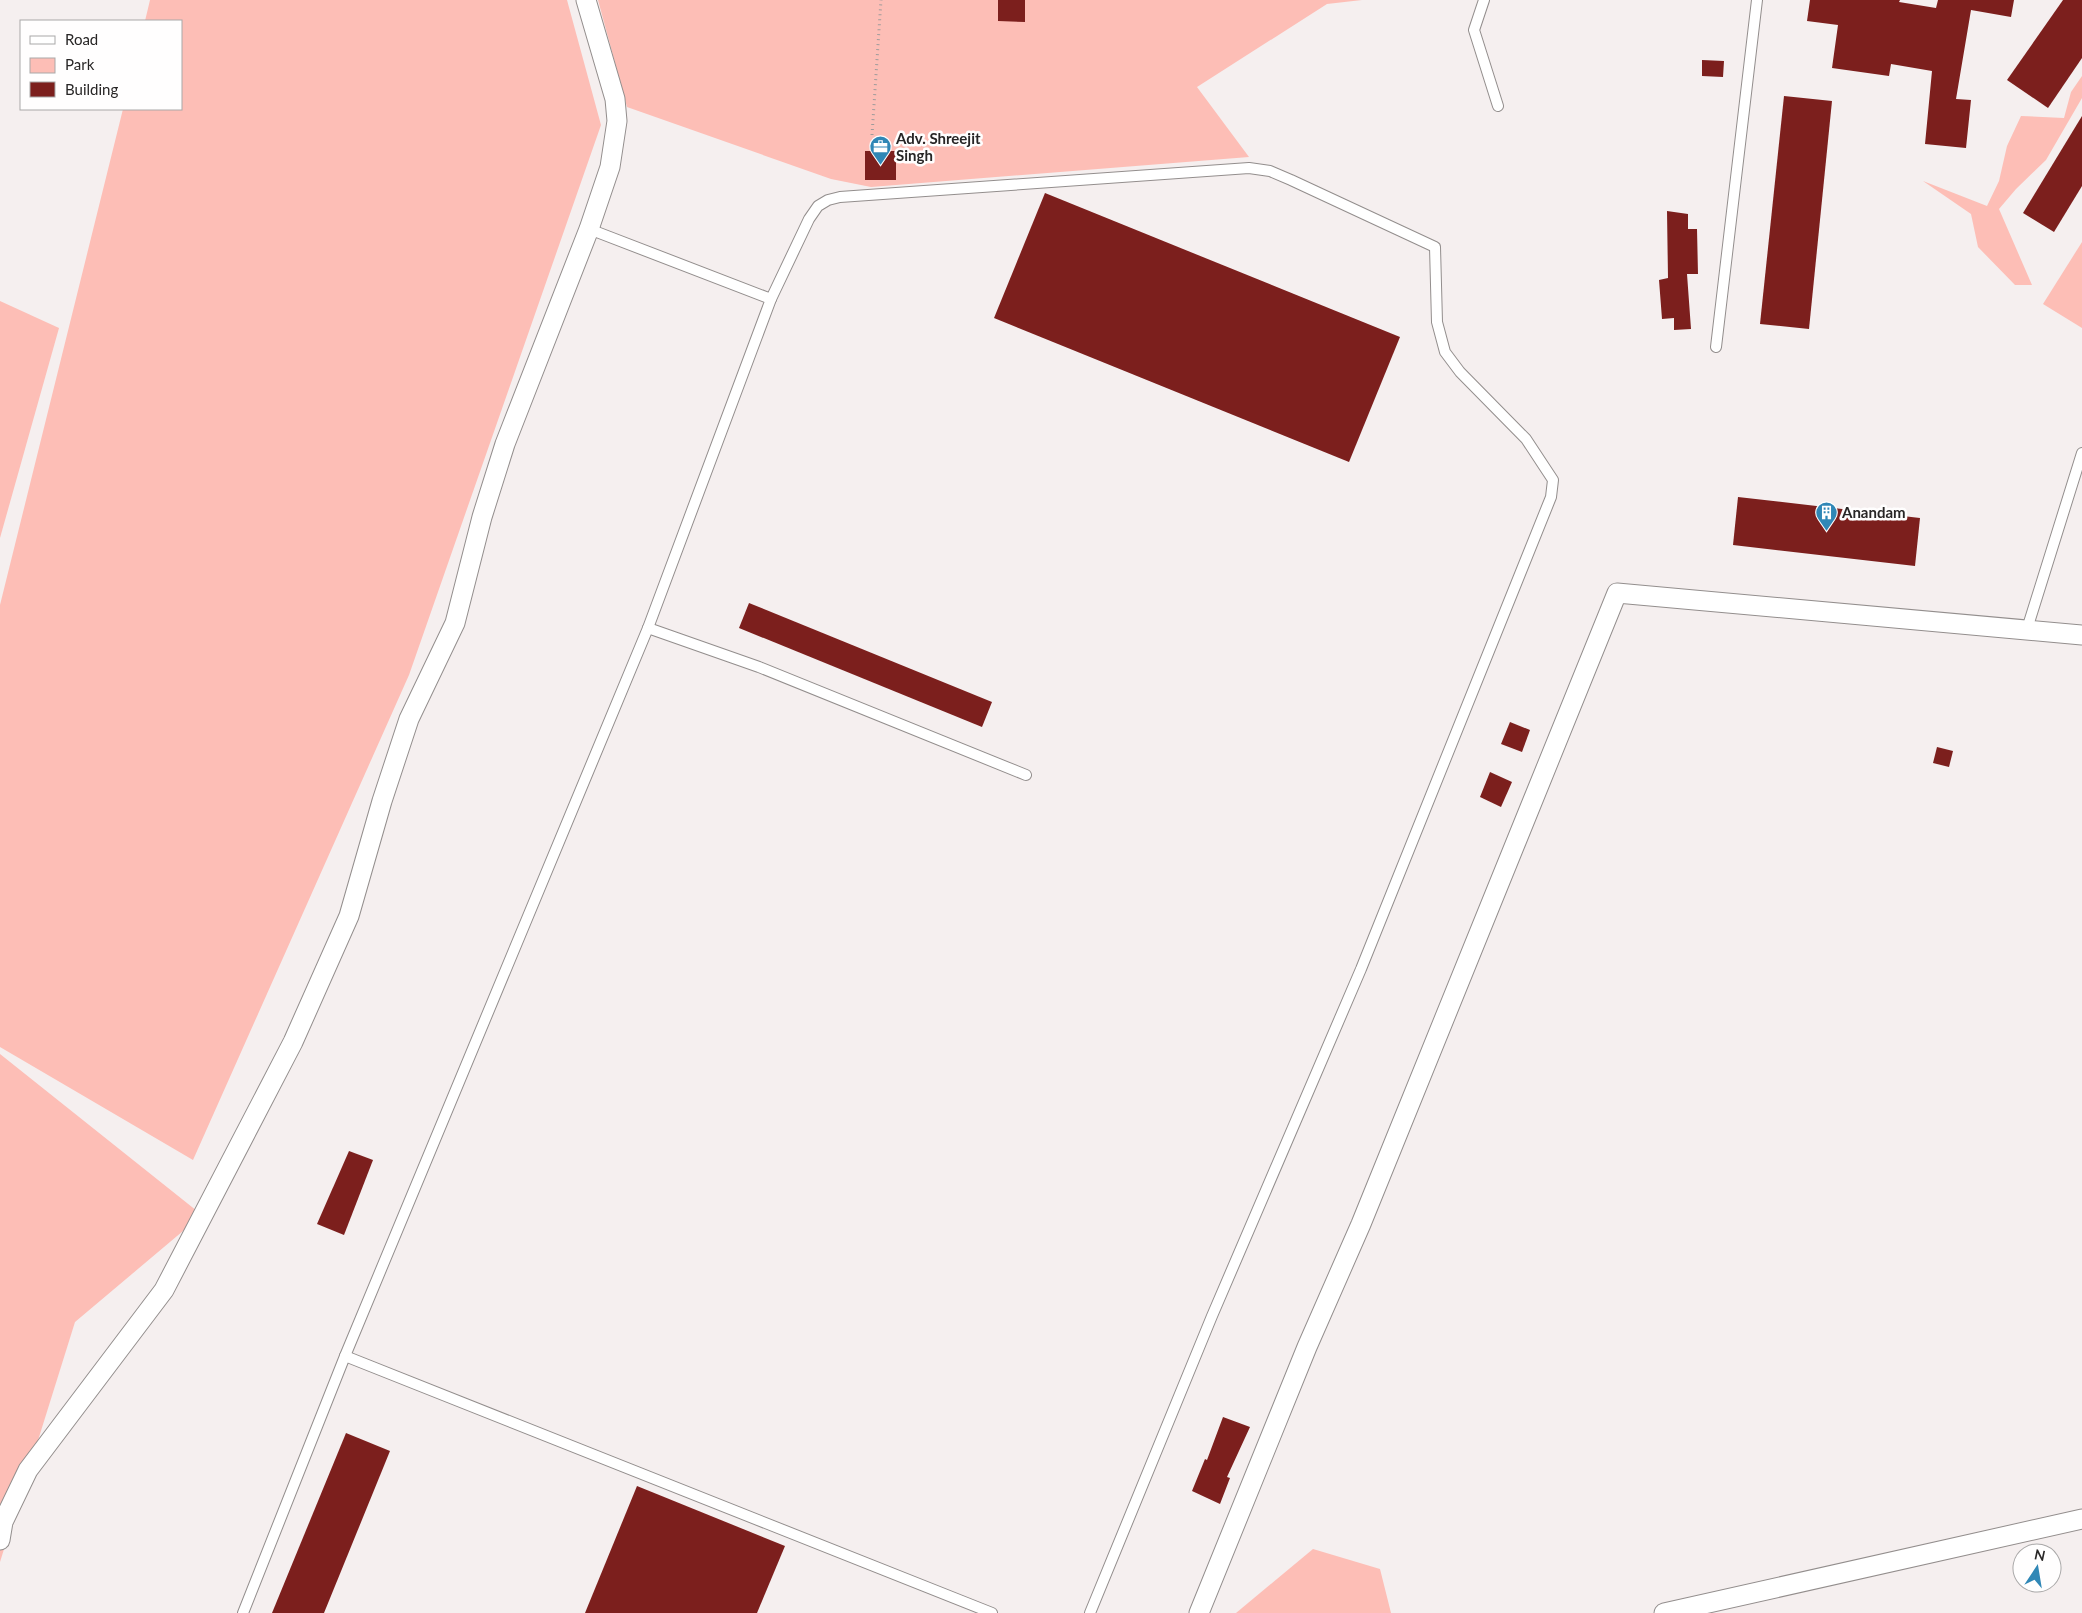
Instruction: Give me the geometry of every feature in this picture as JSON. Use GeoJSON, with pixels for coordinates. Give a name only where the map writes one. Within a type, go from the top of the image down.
{"type":"FeatureCollection","features":[{"type":"Feature","properties":{"kind":"street"},"geometry":{"type":"LineString","coordinates":[[0,1540],[3,1522],[28,1470],[164,1290],[293,1042],[349,916],[382,801],[409,719],[455,622],[482,517],[505,444],[589,229],[610,167],[617,121],[615,99],[586,0]]}},
{"type":"Feature","properties":{"kind":"street"},"geometry":{"type":"LineString","coordinates":[[1199,1613],[1307,1348],[1361,1224],[1617,593],[2082,635]]}},
{"type":"Feature","properties":{"kind":"street"},"geometry":{"type":"LineString","coordinates":[[1664,1613],[2082,1520]]}},
{"type":"Feature","properties":{"kind":"lane"},"geometry":{"type":"LineString","coordinates":[[1484,0],[1474,30],[1498,106]]}},
{"type":"Feature","properties":{"kind":"lane"},"geometry":{"type":"LineString","coordinates":[[1716,347],[1757,0]]}},
{"type":"Feature","properties":{"kind":"lane"},"geometry":{"type":"LineString","coordinates":[[244,1613],[345,1356],[648,628],[771,299],[809,220],[818,206],[828,200],[840,197],[1249,168],[1270,171],[1435,247],[1437,322],[1445,352],[1460,372],[1526,439],[1553,480],[1551,497],[1361,969],[1212,1316],[1090,1613]]}},
{"type":"Feature","properties":{"kind":"lane"},"geometry":{"type":"LineString","coordinates":[[589,229],[771,299]]}},
{"type":"Feature","properties":{"kind":"lane"},"geometry":{"type":"LineString","coordinates":[[2027,629],[2082,453]]}},
{"type":"Feature","properties":{"kind":"lane"},"geometry":{"type":"LineString","coordinates":[[648,628],[759,667],[1026,775]]}},
{"type":"Feature","properties":{"kind":"lane"},"geometry":{"type":"LineString","coordinates":[[345,1356],[992,1613]]}},
{"type":"Feature","properties":{"kind":"path"},"geometry":{"type":"LineString","coordinates":[[872,135],[881,0]]}},
{"type":"Feature","properties":{"kind":"green space"},"geometry":{"type":"Polygon","coordinates":[[[150,0],[567,0],[601,125],[409,675],[193,1160],[0,1047],[0,605],[123,110],[182,110],[182,20],[145,20],[150,0]]]}},
{"type":"Feature","properties":{"kind":"green space"},"geometry":{"type":"Polygon","coordinates":[[[598,0],[1362,0],[1327,4],[1197,87],[1249,157],[871,187],[831,179],[627,107],[598,0]]]}},
{"type":"Feature","properties":{"kind":"green space"},"geometry":{"type":"Polygon","coordinates":[[[2082,76],[2082,98],[2046,160],[2016,189],[1999,209],[2032,285],[2015,285],[1978,247],[1971,214],[1923,181],[1987,206],[1999,181],[2007,146],[2021,116],[2064,118],[2071,92],[2082,76]]]}},
{"type":"Feature","properties":{"kind":"green space"},"geometry":{"type":"Polygon","coordinates":[[[2082,242],[2082,328],[2043,304],[2082,242]]]}},
{"type":"Feature","properties":{"kind":"green space"},"geometry":{"type":"Polygon","coordinates":[[[0,301],[59,328],[0,538],[0,301]]]}},
{"type":"Feature","properties":{"kind":"green space"},"geometry":{"type":"Polygon","coordinates":[[[0,1054],[202,1215],[75,1322],[0,1562],[0,1054]]]}},
{"type":"Feature","properties":{"kind":"green space"},"geometry":{"type":"Polygon","coordinates":[[[1313,1549],[1380,1569],[1391,1613],[1236,1613],[1313,1549]]]}},
{"type":"Feature","properties":{"kind":"building"},"geometry":{"type":"Polygon","coordinates":[[[998,0],[1025,0],[1025,22],[998,21],[998,0]]]}},
{"type":"Feature","properties":{"kind":"building"},"geometry":{"type":"Polygon","coordinates":[[[1810,0],[1900,0],[1899,2],[1936,8],[1938,0],[2014,0],[2011,17],[1971,10],[1956,99],[1971,100],[1966,148],[1925,144],[1932,71],[1891,64],[1889,76],[1832,68],[1838,25],[1807,21],[1810,0]]]}},
{"type":"Feature","properties":{"kind":"building"},"geometry":{"type":"Polygon","coordinates":[[[2063,0],[2082,0],[2082,58],[2048,108],[2007,80],[2063,0]]]}},
{"type":"Feature","properties":{"kind":"building"},"geometry":{"type":"Polygon","coordinates":[[[1702,60],[1724,61],[1723,77],[1702,76],[1702,60]]]}},
{"type":"Feature","properties":{"kind":"building"},"geometry":{"type":"Polygon","coordinates":[[[1784,96],[1832,101],[1809,329],[1760,324],[1784,96]]]}},
{"type":"Feature","properties":{"kind":"building"},"geometry":{"type":"Polygon","coordinates":[[[2082,116],[2082,186],[2054,232],[2023,213],[2082,116]]]}},
{"type":"Feature","properties":{"kind":"building","name":"Adv. Shreejit Singh"},"geometry":{"type":"Polygon","coordinates":[[[865,151],[896,151],[896,180],[865,180],[865,151]]]}},
{"type":"Feature","properties":{"kind":"building"},"geometry":{"type":"Polygon","coordinates":[[[1045,193],[1400,337],[1349,462],[994,318],[1045,193]]]}},
{"type":"Feature","properties":{"kind":"building"},"geometry":{"type":"Polygon","coordinates":[[[1667,211],[1688,214],[1688,229],[1697,229],[1698,274],[1687,274],[1691,329],[1674,330],[1674,318],[1662,319],[1659,280],[1668,278],[1667,211]]]}},
{"type":"Feature","properties":{"kind":"building","name":"Anandam"},"geometry":{"type":"Polygon","coordinates":[[[1738,497],[1920,518],[1915,566],[1733,545],[1738,497]]]}},
{"type":"Feature","properties":{"kind":"building"},"geometry":{"type":"Polygon","coordinates":[[[749,603],[992,702],[982,727],[739,628],[749,603]]]}},
{"type":"Feature","properties":{"kind":"building"},"geometry":{"type":"Polygon","coordinates":[[[1510,722],[1530,730],[1522,752],[1501,744],[1510,722]]]}},
{"type":"Feature","properties":{"kind":"building"},"geometry":{"type":"Polygon","coordinates":[[[1937,747],[1953,751],[1949,767],[1933,763],[1937,747]]]}},
{"type":"Feature","properties":{"kind":"building"},"geometry":{"type":"Polygon","coordinates":[[[1490,772],[1512,782],[1501,807],[1480,797],[1490,772]]]}},
{"type":"Feature","properties":{"kind":"building"},"geometry":{"type":"Polygon","coordinates":[[[349,1151],[373,1160],[344,1235],[317,1224],[349,1151]]]}},
{"type":"Feature","properties":{"kind":"building"},"geometry":{"type":"Polygon","coordinates":[[[1223,1417],[1250,1427],[1227,1477],[1230,1478],[1220,1504],[1192,1491],[1205,1459],[1207,1460],[1223,1417]]]}},
{"type":"Feature","properties":{"kind":"building"},"geometry":{"type":"Polygon","coordinates":[[[346,1433],[390,1451],[324,1613],[272,1613],[346,1433]]]}},
{"type":"Feature","properties":{"kind":"building"},"geometry":{"type":"Polygon","coordinates":[[[637,1486],[785,1546],[757,1613],[585,1613],[637,1486]]]}},
{"type":"Feature","properties":{"kind":"place","name":"Adv. Shreejit Singh"},"geometry":{"type":"Point","coordinates":[880,166]}},
{"type":"Feature","properties":{"kind":"place","name":"Anandam"},"geometry":{"type":"Point","coordinates":[1826,531]}}]}
